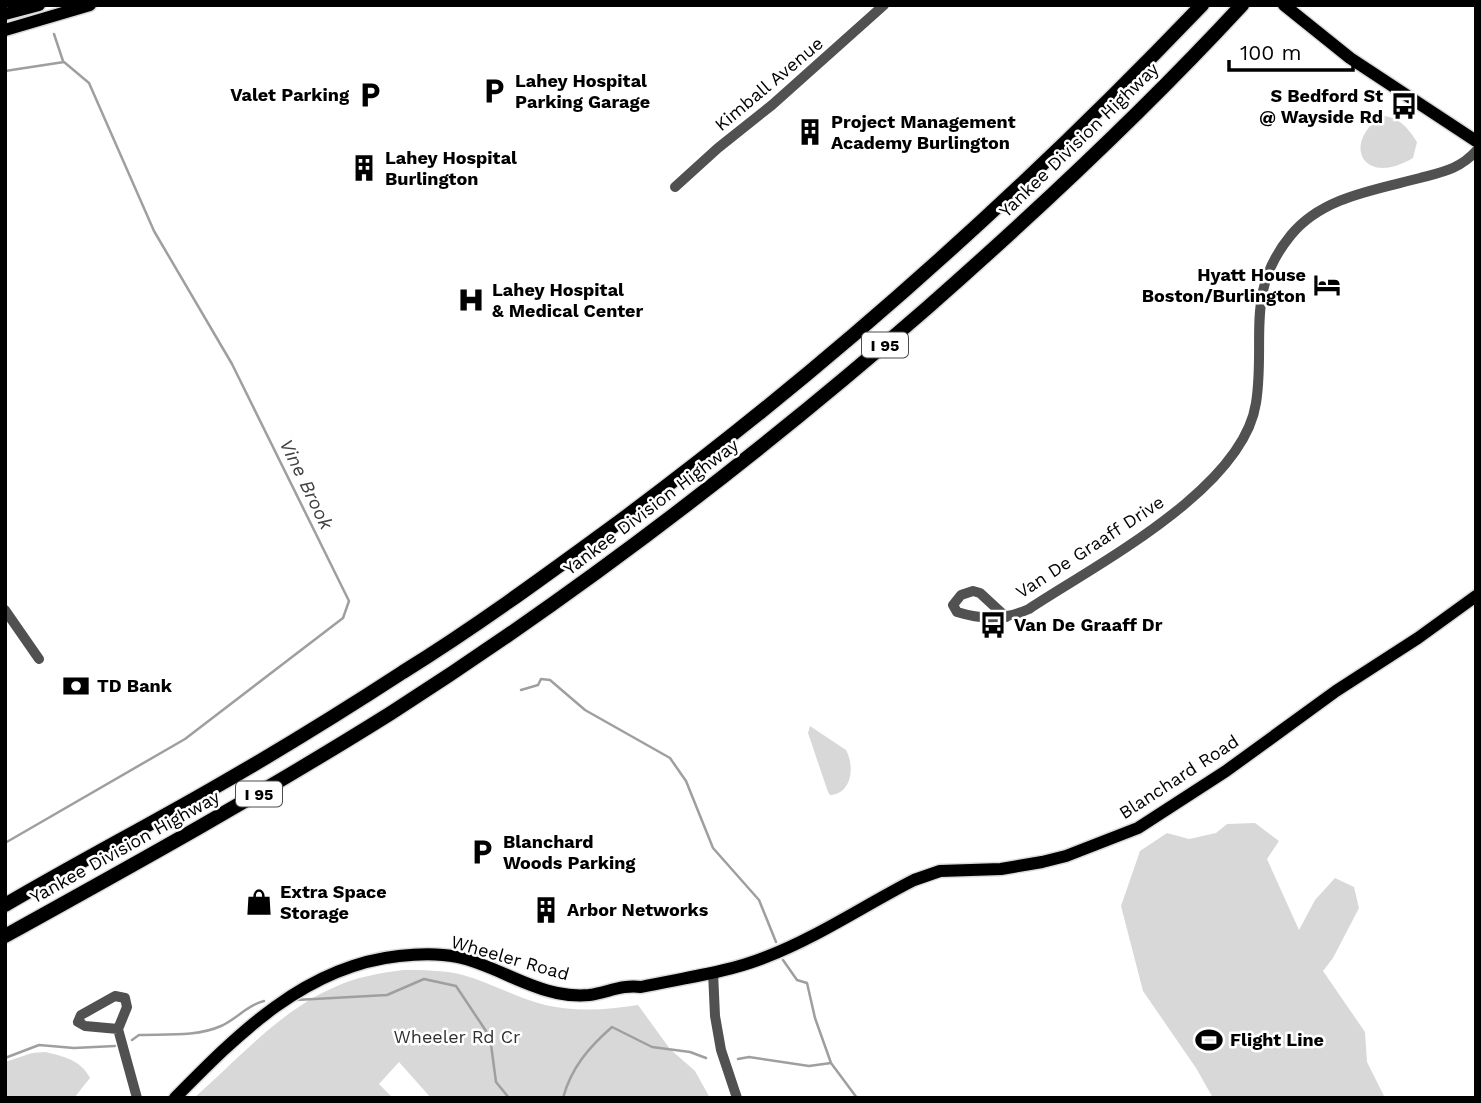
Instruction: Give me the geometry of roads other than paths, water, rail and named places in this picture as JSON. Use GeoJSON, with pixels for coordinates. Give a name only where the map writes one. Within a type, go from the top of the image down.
{"type":"FeatureCollection","features":[{"type":"Feature","properties":{"kind":"highway","name":"Yankee Division Highway"},"geometry":{"type":"LineString","coordinates":[[5,905],[213,789],[403,673],[544,577],[661,491],[820,363],[972,231],[1061,149],[1202,5]]}},
{"type":"Feature","properties":{"kind":"highway","name":"Yankee Division Highway"},"geometry":{"type":"LineString","coordinates":[[9,935],[190,834],[381,719],[529,621],[637,544],[783,431],[965,275],[1110,139],[1242,5]]}},
{"type":"Feature","properties":{"kind":"main road"},"geometry":{"type":"LineString","coordinates":[[5,14],[39,5]]}},
{"type":"Feature","properties":{"kind":"main road"},"geometry":{"type":"LineString","coordinates":[[5,30],[90,5]]}},
{"type":"Feature","properties":{"kind":"main road"},"geometry":{"type":"LineString","coordinates":[[1284,5],[1350,58],[1476,141]]}},
{"type":"Feature","properties":{"kind":"main road","name":"Blanchard Road"},"geometry":{"type":"LineString","coordinates":[[713,972],[778,953],[930,873],[958,869],[1001,869],[1042,862],[1066,856],[1138,828],[1226,771],[1336,691],[1418,638],[1476,596]]}},
{"type":"Feature","properties":{"kind":"main road","name":"Wheeler Road"},"geometry":{"type":"LineString","coordinates":[[175,1098],[199,1073],[274,1008],[320,977],[362,962],[414,955],[457,957],[541,989],[574,995],[589,995],[632,985],[641,987],[713,972]]}},
{"type":"Feature","properties":{"kind":"street","name":"Kimball Avenue"},"geometry":{"type":"LineString","coordinates":[[675,187],[884,5]]}},
{"type":"Feature","properties":{"kind":"street","name":"Van De Graaff Drive"},"geometry":{"type":"LineString","coordinates":[[1006,617],[980,593],[973,591],[961,595],[953,605],[957,612],[989,619],[1006,617],[1029,608],[1159,525],[1212,479],[1237,452],[1248,433],[1256,404],[1260,301],[1264,283],[1281,249],[1299,227],[1332,204],[1454,169],[1476,151]]}},
{"type":"Feature","properties":{"kind":"street"},"geometry":{"type":"LineString","coordinates":[[5,610],[39,659]]}},
{"type":"Feature","properties":{"kind":"street"},"geometry":{"type":"LineString","coordinates":[[713,972],[715,1016],[721,1050],[737,1098]]}},
{"type":"Feature","properties":{"kind":"street"},"geometry":{"type":"LineString","coordinates":[[118,1029],[85,1026],[79,1022],[81,1015],[115,996],[125,998],[127,1007],[118,1029],[137,1098]]}},
{"type":"Feature","properties":{"kind":"waterway"},"geometry":{"type":"LineString","coordinates":[[54,34],[63,61]]}},
{"type":"Feature","properties":{"kind":"waterway","name":"Vine Brook"},"geometry":{"type":"LineString","coordinates":[[5,71],[64,62],[89,83],[154,231],[232,364],[349,601],[343,618],[185,739],[5,843]]}},
{"type":"Feature","properties":{"kind":"waterway"},"geometry":{"type":"LineString","coordinates":[[521,690],[538,685],[541,679],[550,680],[585,710],[670,758],[686,781],[713,848],[759,900],[776,942]]}},
{"type":"Feature","properties":{"kind":"waterway"},"geometry":{"type":"LineString","coordinates":[[783,960],[797,980],[807,983],[815,1018],[831,1063],[857,1098]]}},
{"type":"Feature","properties":{"kind":"waterway"},"geometry":{"type":"LineString","coordinates":[[296,1000],[387,995],[424,979],[456,986],[490,1037],[496,1082],[509,1098]]}},
{"type":"Feature","properties":{"kind":"waterway"},"geometry":{"type":"LineString","coordinates":[[132,1040],[139,1035],[212,1030],[264,1001]]}},
{"type":"Feature","properties":{"kind":"waterway"},"geometry":{"type":"LineString","coordinates":[[563,1098],[566,1087],[582,1059],[612,1027],[652,1047],[690,1052],[706,1058]]}},
{"type":"Feature","properties":{"kind":"waterway"},"geometry":{"type":"LineString","coordinates":[[5,1058],[39,1045],[74,1048],[115,1046]]}},
{"type":"Feature","properties":{"kind":"waterway"},"geometry":{"type":"LineString","coordinates":[[738,1059],[749,1057],[809,1066],[831,1063]]}},
{"type":"Feature","properties":{"kind":"place","name":"Lahey Hospital Parking Garage"},"geometry":{"type":"Point","coordinates":[494,91]}},
{"type":"Feature","properties":{"kind":"place","name":"Valet Parking"},"geometry":{"type":"Point","coordinates":[370,95]}},
{"type":"Feature","properties":{"kind":"place","name":"S Bedford St @ Wayside Rd"},"geometry":{"type":"Point","coordinates":[1404,106]}},
{"type":"Feature","properties":{"kind":"place","name":"Project Management Academy Burlington"},"geometry":{"type":"Point","coordinates":[810,132]}},
{"type":"Feature","properties":{"kind":"place","name":"Lahey Hospital Burlington"},"geometry":{"type":"Point","coordinates":[364,168]}},
{"type":"Feature","properties":{"kind":"place","name":"Hyatt House Boston/Burlington"},"geometry":{"type":"Point","coordinates":[1327,285]}},
{"type":"Feature","properties":{"kind":"place","name":"Lahey Hospital & Medical Center"},"geometry":{"type":"Point","coordinates":[471,300]}},
{"type":"Feature","properties":{"kind":"place","name":"Van De Graaff Dr"},"geometry":{"type":"Point","coordinates":[993,625]}},
{"type":"Feature","properties":{"kind":"place","name":"TD Bank"},"geometry":{"type":"Point","coordinates":[76,686]}},
{"type":"Feature","properties":{"kind":"place","name":"Blanchard Woods Parking"},"geometry":{"type":"Point","coordinates":[482,852]}},
{"type":"Feature","properties":{"kind":"place","name":"Extra Space Storage"},"geometry":{"type":"Point","coordinates":[259,902]}},
{"type":"Feature","properties":{"kind":"place","name":"Arbor Networks"},"geometry":{"type":"Point","coordinates":[546,910]}},
{"type":"Feature","properties":{"kind":"place","name":"Flight Line"},"geometry":{"type":"Point","coordinates":[1209,1040]}},
{"type":"Feature","properties":{"kind":"park label","name":"Wheeler Rd Cr"},"geometry":{"type":"Point","coordinates":[457,1037]}}]}
